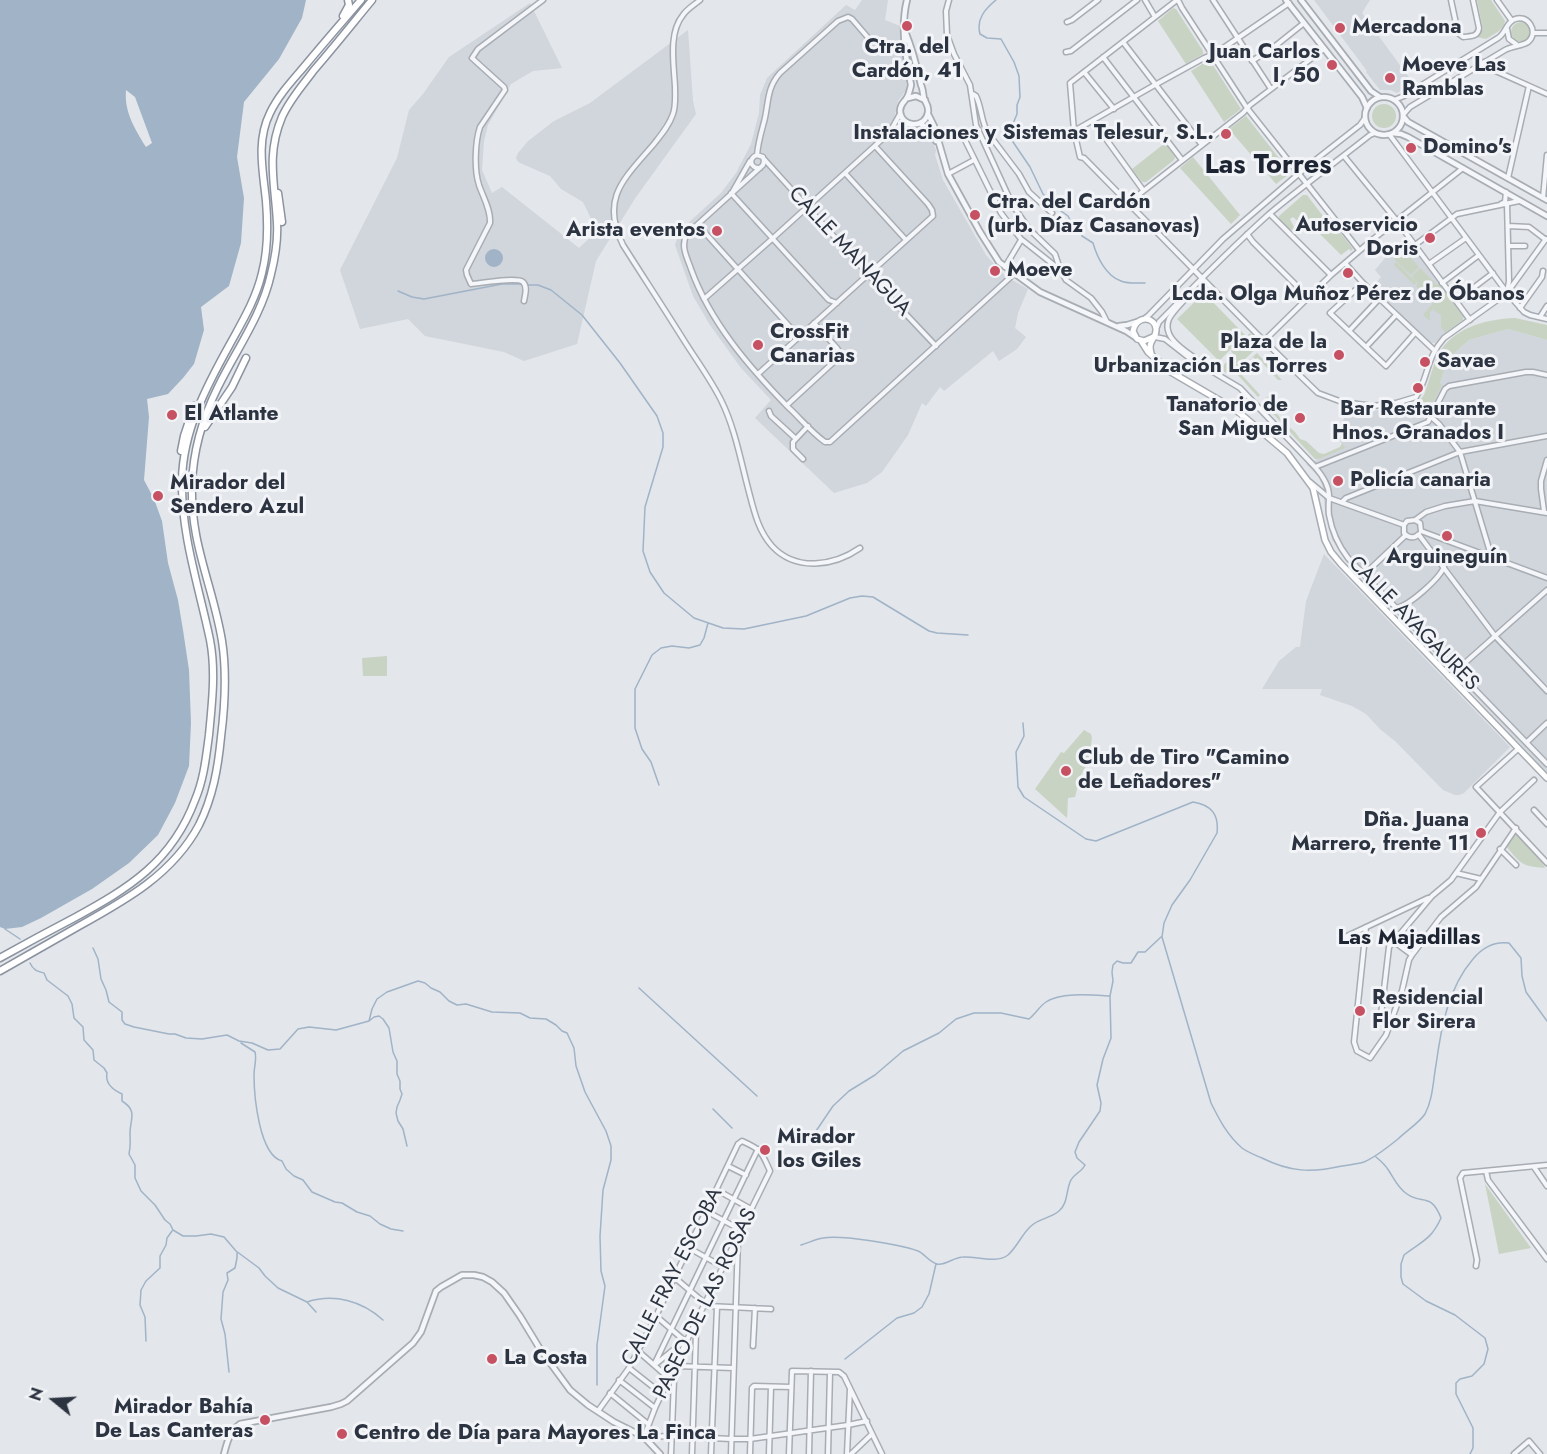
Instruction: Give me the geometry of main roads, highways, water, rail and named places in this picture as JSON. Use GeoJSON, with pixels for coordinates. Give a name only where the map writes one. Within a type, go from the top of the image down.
{"type":"FeatureCollection","features":[{"type":"Feature","properties":{"kind":"highway"},"geometry":{"type":"LineString","coordinates":[[333,32],[348,8],[348,0]]}},
{"type":"Feature","properties":{"kind":"highway"},"geometry":{"type":"LineString","coordinates":[[0,958],[98,904],[138,879],[164,854],[176,838],[195,801],[206,761],[213,691],[213,664],[210,641],[185,534],[182,479],[185,451],[191,427],[211,378],[249,309],[263,273],[268,226],[261,145],[270,113],[278,100],[361,0]]}},
{"type":"Feature","properties":{"kind":"highway"},"geometry":{"type":"LineString","coordinates":[[0,971],[144,888],[186,846],[207,806],[218,765],[225,694],[225,666],[222,640],[193,525],[192,486],[196,449],[207,411],[258,313],[272,274],[277,226],[272,168],[278,129],[288,105],[299,89],[372,0]]}},
{"type":"Feature","properties":{"kind":"highway"},"geometry":{"type":"LineString","coordinates":[[273,150],[282,222]]}},
{"type":"Feature","properties":{"kind":"highway"},"geometry":{"type":"LineString","coordinates":[[196,449],[207,423],[232,387],[246,358]]}},
{"type":"Feature","properties":{"kind":"highway"},"geometry":{"type":"LineString","coordinates":[[181,453],[191,414],[203,387],[211,378]]}},
{"type":"Feature","properties":{"kind":"highway"},"geometry":{"type":"LineString","coordinates":[[178,485],[182,534],[195,582]]}},
{"type":"Feature","properties":{"kind":"main road"},"geometry":{"type":"LineString","coordinates":[[1153,357],[1149,347],[1156,329],[1150,320],[1143,319],[1133,328],[1135,337],[1153,357],[1171,372],[1248,418],[1287,453],[1314,492],[1321,526],[1331,552],[1547,778]]}},
{"type":"Feature","properties":{"kind":"main road"},"geometry":{"type":"LineString","coordinates":[[1141,341],[1147,341],[1153,337]]}},
{"type":"Feature","properties":{"kind":"main road"},"geometry":{"type":"LineString","coordinates":[[1456,671],[1457,680],[1470,698]]}},
{"type":"Feature","properties":{"kind":"water"},"geometry":{"type":"Polygon","coordinates":[[[0,0],[306,0],[302,18],[279,59],[244,102],[237,157],[244,198],[241,243],[229,286],[201,307],[204,330],[194,364],[168,394],[147,399],[149,417],[144,480],[162,521],[168,563],[183,630],[189,670],[191,723],[189,766],[175,803],[158,835],[129,863],[92,889],[41,918],[22,927],[5,929],[0,927],[0,0]],[[126,90],[129,113],[146,147],[152,143],[135,97],[126,90]]]}},
{"type":"Feature","properties":{"kind":"water"},"geometry":{"type":"Polygon","coordinates":[[[494,249],[500,252],[503,258],[500,264],[494,267],[488,264],[485,258],[488,252],[494,249]]]}},
{"type":"Feature","properties":{"kind":"waterway"},"geometry":{"type":"LineString","coordinates":[[996,0],[982,15],[979,29],[980,34],[987,38],[1001,39],[1019,76],[1020,97],[1017,114],[1010,131],[1011,139],[1030,167],[1043,194],[1079,227],[1082,236],[1093,243],[1100,260],[1111,275],[1124,282],[1145,283]]}},
{"type":"Feature","properties":{"kind":"waterway"},"geometry":{"type":"LineString","coordinates":[[398,291],[424,299],[502,284],[522,284]]}},
{"type":"Feature","properties":{"kind":"waterway"},"geometry":{"type":"LineString","coordinates":[[526,285],[538,285],[551,290],[582,315],[620,363],[657,416],[663,433],[663,447],[645,507],[643,551],[650,572],[664,593],[694,618],[723,628],[744,629],[806,616],[850,598],[862,596],[873,597],[929,631],[968,635]]}},
{"type":"Feature","properties":{"kind":"waterway"},"geometry":{"type":"LineString","coordinates":[[659,785],[635,728],[635,689],[652,655],[661,648],[672,646],[689,648],[700,645],[708,623]]}},
{"type":"Feature","properties":{"kind":"waterway"},"geometry":{"type":"LineString","coordinates":[[1023,723],[1024,736],[1016,752],[1018,787],[1024,797],[1086,839],[1096,841],[1193,802],[1200,803],[1213,812],[1217,821],[1217,833],[1190,880],[1172,905],[1164,923],[1162,937],[1211,1103],[1228,1132],[1246,1151],[1291,1169],[1320,1170],[1364,1162],[1398,1139],[1419,1121],[1428,1108],[1447,1009],[1464,970],[1477,955],[1489,946],[1509,943],[1521,958],[1526,992],[1547,1021]]}},
{"type":"Feature","properties":{"kind":"waterway"},"geometry":{"type":"LineString","coordinates":[[5,929],[20,939]]}},
{"type":"Feature","properties":{"kind":"waterway"},"geometry":{"type":"LineString","coordinates":[[801,1245],[832,1237],[870,1241],[918,1251],[937,1264],[960,1257],[998,1259],[1008,1255],[1031,1226],[1062,1208],[1071,1179],[1085,1165],[1077,1158],[1075,1152],[1100,1111],[1101,1103],[1097,1085],[1111,1038],[1110,996],[1113,965],[1117,961],[1131,963],[1138,952],[1145,952],[1161,937]]}},
{"type":"Feature","properties":{"kind":"waterway"},"geometry":{"type":"LineString","coordinates":[[93,948],[109,1002],[122,1012],[122,1020],[125,1024],[134,1027],[186,1038],[202,1039],[227,1035],[268,1050],[280,1049],[298,1029],[309,1027],[336,1030],[379,1016],[389,1028],[397,1061],[397,1074],[402,1094],[396,1113],[407,1146]]}},
{"type":"Feature","properties":{"kind":"waterway"},"geometry":{"type":"LineString","coordinates":[[30,963],[34,969],[44,973],[47,980],[68,996],[74,1018],[83,1027],[84,1040],[93,1050],[94,1060],[104,1068],[108,1083],[122,1094],[122,1101],[132,1112],[129,1154],[135,1165],[135,1178],[141,1191],[155,1205],[173,1230],[183,1236],[211,1234],[224,1237],[236,1251],[259,1268],[278,1288],[307,1302],[316,1312]]}},
{"type":"Feature","properties":{"kind":"waterway"},"geometry":{"type":"LineString","coordinates":[[369,1021],[377,999],[387,992],[418,981],[440,992],[457,1005],[466,1004],[492,1012],[520,1013],[530,1018],[546,1019],[567,1033],[574,1048],[576,1066],[585,1092],[606,1131],[611,1146],[611,1160],[603,1190],[600,1236],[601,1271],[605,1286],[597,1345],[597,1385]]}},
{"type":"Feature","properties":{"kind":"waterway"},"geometry":{"type":"LineString","coordinates":[[639,988],[757,1096]]}},
{"type":"Feature","properties":{"kind":"waterway"},"geometry":{"type":"LineString","coordinates":[[814,1134],[833,1106],[849,1091],[875,1075],[903,1051],[939,1033],[956,1019],[974,1013],[1001,1013],[1029,1019],[1052,999],[1077,995],[1110,996]]}},
{"type":"Feature","properties":{"kind":"waterway"},"geometry":{"type":"LineString","coordinates":[[241,1043],[255,1052],[254,1084],[259,1123],[268,1148],[274,1156],[282,1161],[286,1169],[294,1176],[303,1180],[312,1192],[370,1216],[391,1229],[403,1231]]}},
{"type":"Feature","properties":{"kind":"waterway"},"geometry":{"type":"LineString","coordinates":[[713,1109],[732,1128]]}},
{"type":"Feature","properties":{"kind":"waterway"},"geometry":{"type":"LineString","coordinates":[[1376,1157],[1404,1192],[1430,1202],[1441,1218],[1430,1236],[1404,1255],[1401,1264],[1403,1284],[1426,1301],[1455,1315],[1485,1338],[1488,1349],[1484,1364],[1472,1376],[1460,1379],[1456,1383],[1456,1394],[1473,1428],[1473,1448],[1470,1454]]}},
{"type":"Feature","properties":{"kind":"waterway"},"geometry":{"type":"LineString","coordinates":[[146,1341],[145,1317],[140,1305],[141,1290],[146,1281],[160,1268],[160,1256],[172,1231]]}},
{"type":"Feature","properties":{"kind":"waterway"},"geometry":{"type":"LineString","coordinates":[[229,1372],[221,1319],[223,1292],[228,1280],[227,1273],[235,1268],[237,1253]]}},
{"type":"Feature","properties":{"kind":"waterway"},"geometry":{"type":"LineString","coordinates":[[845,1359],[897,1318],[914,1313],[922,1307],[929,1294],[936,1264]]}},
{"type":"Feature","properties":{"kind":"waterway"},"geometry":{"type":"LineString","coordinates":[[307,1302],[327,1298],[347,1300],[366,1308],[383,1320]]}},
{"type":"Feature","properties":{"kind":"place","name":"Ctra. del Cardón, 41"},"geometry":{"type":"Point","coordinates":[907,26]}},
{"type":"Feature","properties":{"kind":"place","name":"Mercadona"},"geometry":{"type":"Point","coordinates":[1340,28]}},
{"type":"Feature","properties":{"kind":"place","name":"Juan Carlos I, 50"},"geometry":{"type":"Point","coordinates":[1332,65]}},
{"type":"Feature","properties":{"kind":"place","name":"Moeve Las Ramblas"},"geometry":{"type":"Point","coordinates":[1390,78]}},
{"type":"Feature","properties":{"kind":"place","name":"Instalaciones y Sistemas Telesur, S.L."},"geometry":{"type":"Point","coordinates":[1226,134]}},
{"type":"Feature","properties":{"kind":"place","name":"Domino's"},"geometry":{"type":"Point","coordinates":[1411,148]}},
{"type":"Feature","properties":{"kind":"place","name":"Ctra. del Cardón (urb. Díaz Casanovas)"},"geometry":{"type":"Point","coordinates":[975,215]}},
{"type":"Feature","properties":{"kind":"place","name":"Arista eventos"},"geometry":{"type":"Point","coordinates":[717,231]}},
{"type":"Feature","properties":{"kind":"place","name":"Autoservicio Doris"},"geometry":{"type":"Point","coordinates":[1430,238]}},
{"type":"Feature","properties":{"kind":"place","name":"Moeve"},"geometry":{"type":"Point","coordinates":[995,271]}},
{"type":"Feature","properties":{"kind":"place","name":"Lcda. Olga Muñoz Pérez de Óbanos"},"geometry":{"type":"Point","coordinates":[1348,273]}},
{"type":"Feature","properties":{"kind":"place","name":"CrossFit Canarias"},"geometry":{"type":"Point","coordinates":[758,345]}},
{"type":"Feature","properties":{"kind":"place","name":"Plaza de la Urbanización Las Torres"},"geometry":{"type":"Point","coordinates":[1339,355]}},
{"type":"Feature","properties":{"kind":"place","name":"Savae"},"geometry":{"type":"Point","coordinates":[1425,362]}},
{"type":"Feature","properties":{"kind":"place","name":"Bar Restaurante Hnos. Granados I"},"geometry":{"type":"Point","coordinates":[1418,388]}},
{"type":"Feature","properties":{"kind":"place","name":"El Atlante"},"geometry":{"type":"Point","coordinates":[172,415]}},
{"type":"Feature","properties":{"kind":"place","name":"Tanatorio de San Miguel"},"geometry":{"type":"Point","coordinates":[1300,418]}},
{"type":"Feature","properties":{"kind":"place","name":"Policía canaria"},"geometry":{"type":"Point","coordinates":[1338,481]}},
{"type":"Feature","properties":{"kind":"place","name":"Mirador del Sendero Azul"},"geometry":{"type":"Point","coordinates":[158,496]}},
{"type":"Feature","properties":{"kind":"place","name":"Arguineguín"},"geometry":{"type":"Point","coordinates":[1447,536]}},
{"type":"Feature","properties":{"kind":"place","name":"Club de Tiro \"Camino de Leñadores\""},"geometry":{"type":"Point","coordinates":[1066,771]}},
{"type":"Feature","properties":{"kind":"place","name":"Dña. Juana Marrero, frente 11"},"geometry":{"type":"Point","coordinates":[1481,833]}},
{"type":"Feature","properties":{"kind":"place","name":"Residencial Flor Sirera"},"geometry":{"type":"Point","coordinates":[1360,1011]}},
{"type":"Feature","properties":{"kind":"place","name":"Mirador los Giles"},"geometry":{"type":"Point","coordinates":[765,1150]}},
{"type":"Feature","properties":{"kind":"place","name":"La Costa"},"geometry":{"type":"Point","coordinates":[492,1359]}},
{"type":"Feature","properties":{"kind":"place","name":"Mirador Bahía De Las Canteras"},"geometry":{"type":"Point","coordinates":[265,1420]}},
{"type":"Feature","properties":{"kind":"place","name":"Centro de Día para Mayores La Finca"},"geometry":{"type":"Point","coordinates":[342,1434]}},
{"type":"Feature","properties":{"kind":"district","name":"Las Torres"},"geometry":{"type":"Point","coordinates":[1268,166]}},
{"type":"Feature","properties":{"kind":"district","name":"Las Majadillas"},"geometry":{"type":"Point","coordinates":[1409,939]}}]}
